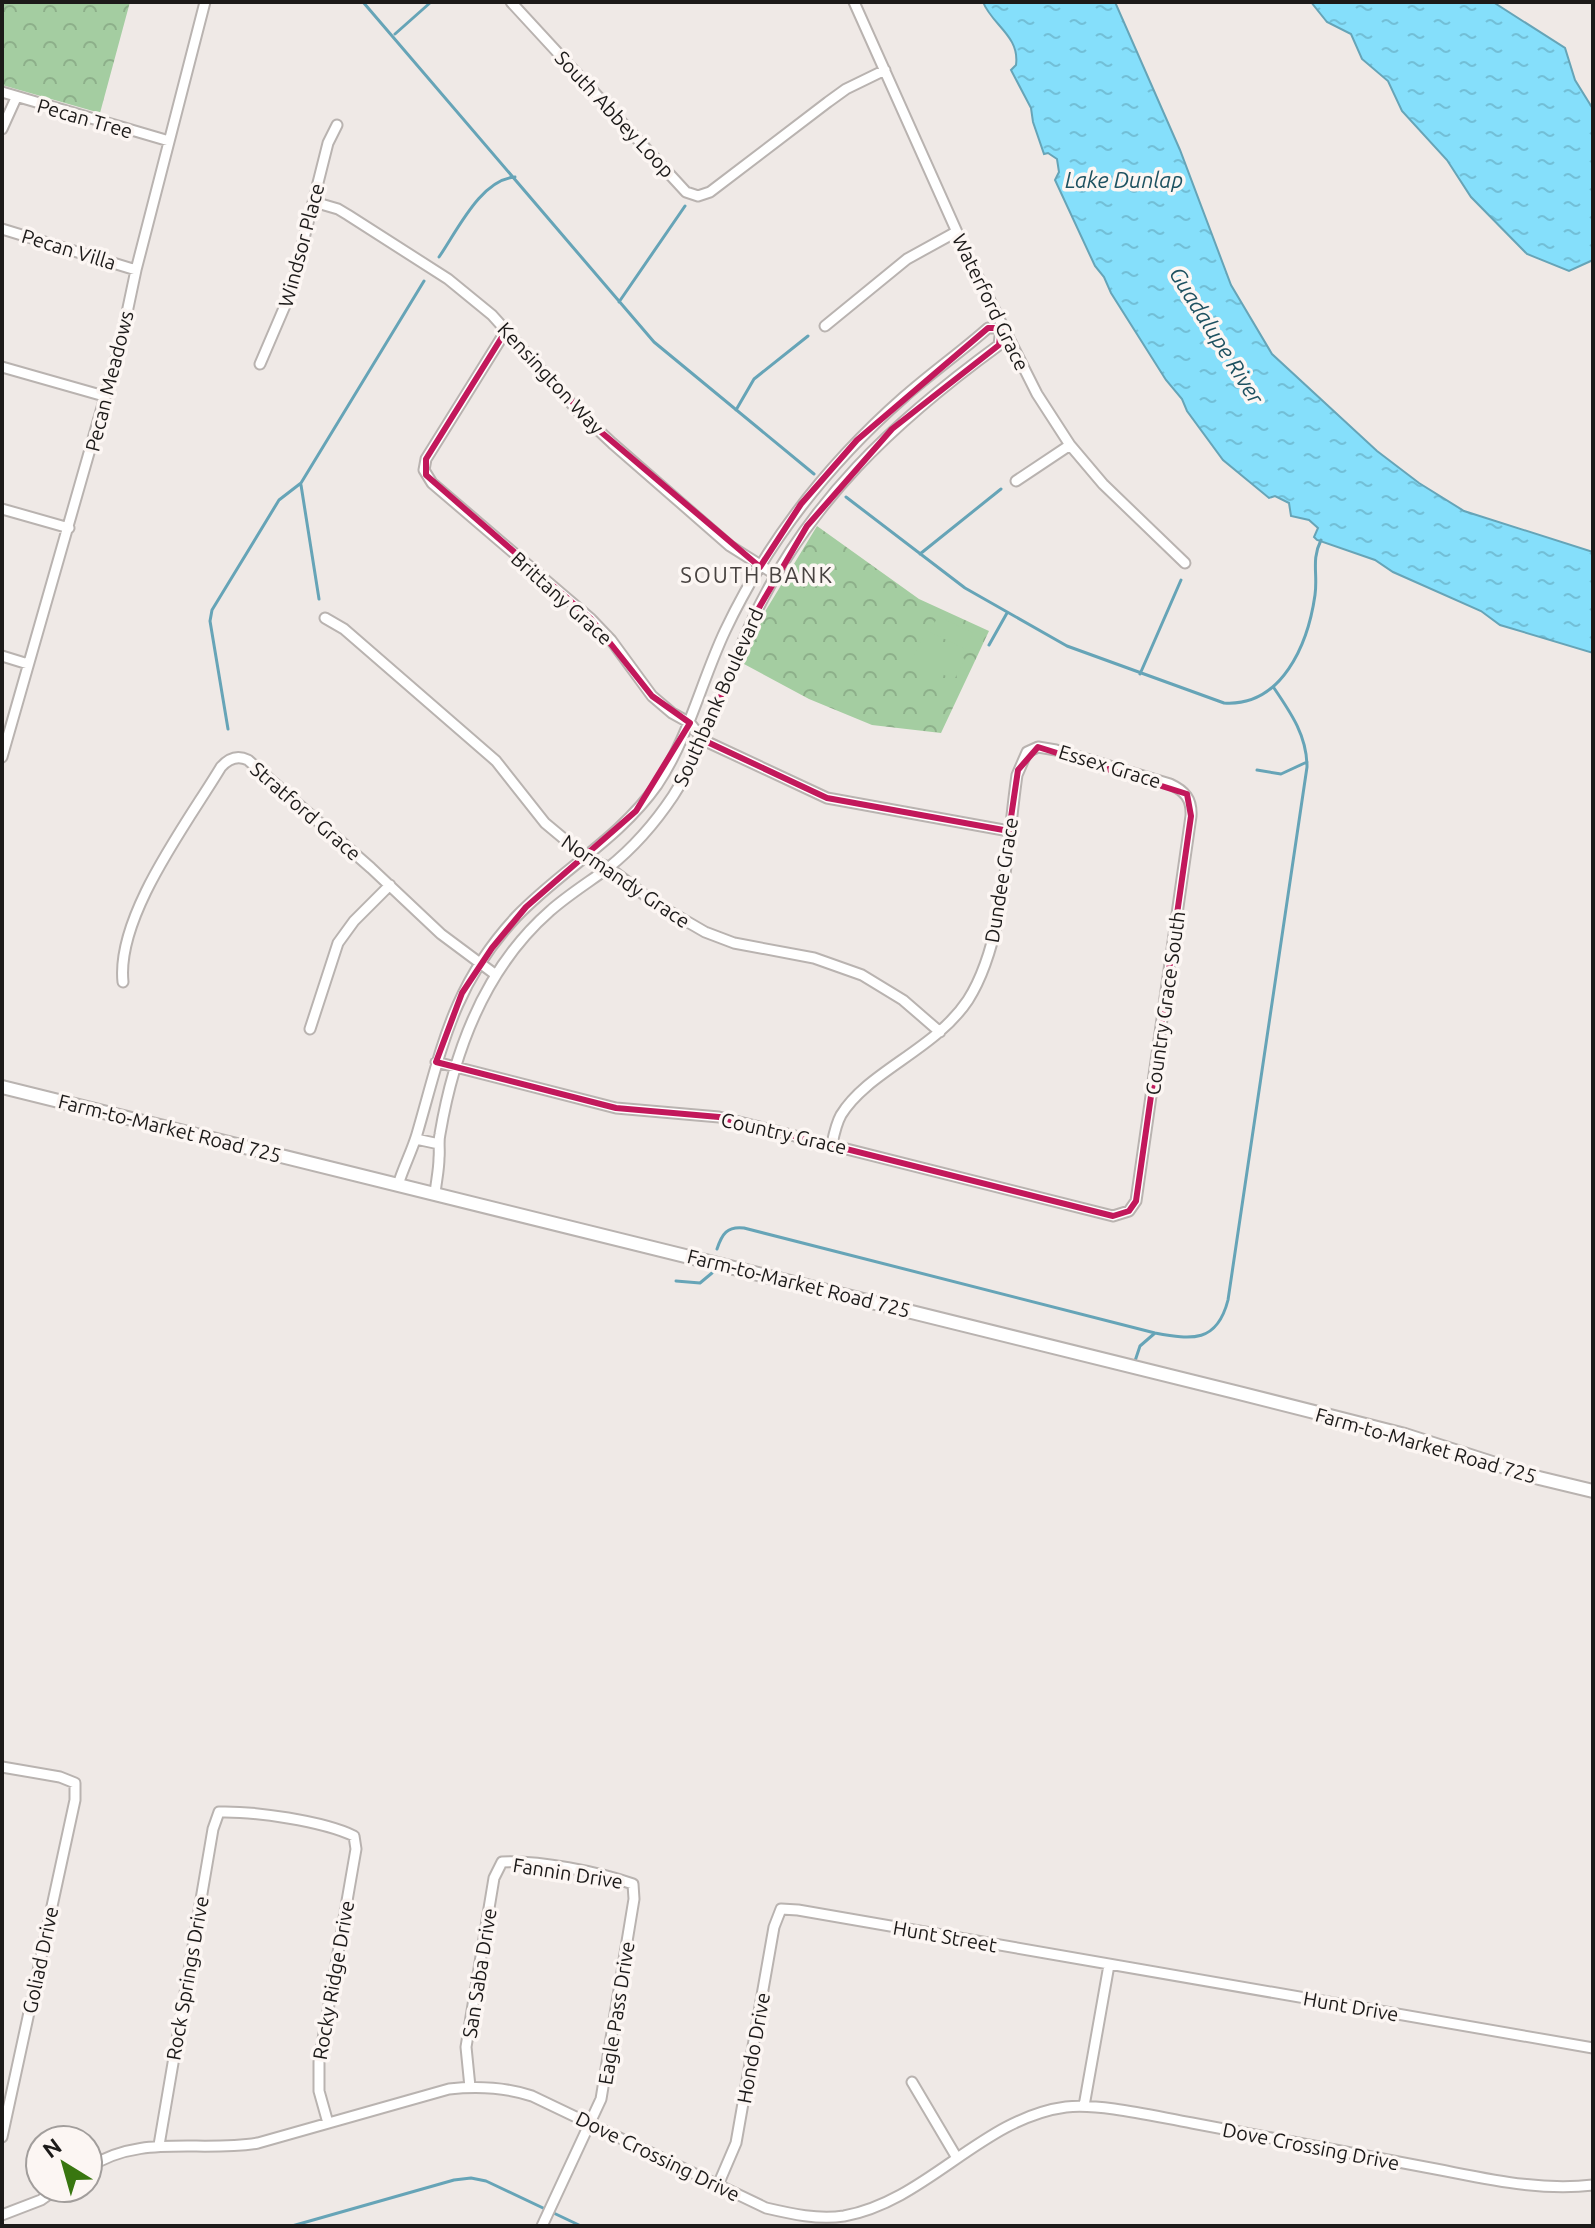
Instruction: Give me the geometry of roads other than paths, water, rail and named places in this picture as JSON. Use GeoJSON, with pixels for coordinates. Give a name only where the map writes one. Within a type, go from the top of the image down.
{"type":"FeatureCollection","features":[{"type":"Feature","properties":{"kind":"street","name":"Pecan Meadows"},"geometry":{"type":"LineString","coordinates":[[2,757],[121,341],[136,270],[205,2]]}},
{"type":"Feature","properties":{"kind":"street","name":"South Abbey Loop"},"geometry":{"type":"LineString","coordinates":[[511,2],[693,196],[710,192],[846,89],[885,70]]}},
{"type":"Feature","properties":{"kind":"street","name":"Waterford Grace"},"geometry":{"type":"LineString","coordinates":[[854,2],[956,232],[1001,328],[1037,394],[1070,445],[1119,501],[1185,563]]}},
{"type":"Feature","properties":{"kind":"street","name":"Pecan Tree"},"geometry":{"type":"LineString","coordinates":[[2,92],[169,141]]}},
{"type":"Feature","properties":{"kind":"street"},"geometry":{"type":"LineString","coordinates":[[2,129],[16,98]]}},
{"type":"Feature","properties":{"kind":"street","name":"Windsor Place"},"geometry":{"type":"LineString","coordinates":[[260,364],[285,308],[328,143],[337,125]]}},
{"type":"Feature","properties":{"kind":"street","name":"Kensington Way"},"geometry":{"type":"LineString","coordinates":[[314,202],[348,215],[448,279],[507,329],[594,426],[730,546],[776,575]]}},
{"type":"Feature","properties":{"kind":"street","name":"Pecan Villa"},"geometry":{"type":"LineString","coordinates":[[2,229],[136,270]]}},
{"type":"Feature","properties":{"kind":"street"},"geometry":{"type":"LineString","coordinates":[[825,326],[907,259],[956,232]]}},
{"type":"Feature","properties":{"kind":"street","name":"Southbank Boulevard"},"geometry":{"type":"LineString","coordinates":[[398,1185],[416,1139],[436,1062],[456,1007],[479,964],[526,907],[587,858],[647,798],[675,755],[690,723],[724,633],[760,566],[801,504],[857,440],[906,394],[988,328],[1001,328],[999,345],[932,394],[861,460],[815,515],[776,575],[742,641],[703,740],[682,782],[659,815],[608,867],[544,917],[496,975],[474,1015],[457,1067],[439,1144],[435,1194]]}},
{"type":"Feature","properties":{"kind":"street","name":"Brittany Grace"},"geometry":{"type":"LineString","coordinates":[[507,329],[428,455],[424,470],[432,483],[602,630],[662,706],[690,723],[703,740],[827,798],[1009,831]]}},
{"type":"Feature","properties":{"kind":"street"},"geometry":{"type":"LineString","coordinates":[[2,367],[104,396]]}},
{"type":"Feature","properties":{"kind":"street"},"geometry":{"type":"LineString","coordinates":[[1016,481],[1070,445]]}},
{"type":"Feature","properties":{"kind":"street"},"geometry":{"type":"LineString","coordinates":[[2,509],[69,528]]}},
{"type":"Feature","properties":{"kind":"street","name":"Normandy Grace"},"geometry":{"type":"LineString","coordinates":[[325,618],[344,629],[496,761],[545,823],[587,858],[608,867],[655,903],[705,932],[744,945],[814,958],[862,975],[903,1000],[940,1032]]}},
{"type":"Feature","properties":{"kind":"street"},"geometry":{"type":"LineString","coordinates":[[2,656],[28,664]]}},
{"type":"Feature","properties":{"kind":"street","name":"Dundee Grace"},"geometry":{"type":"LineString","coordinates":[[832,1144],[840,1117],[852,1102],[940,1032],[967,1000],[989,957],[999,911],[1017,775],[1024,755],[1031,749]]}},
{"type":"Feature","properties":{"kind":"street","name":"Essex Grace"},"geometry":{"type":"LineString","coordinates":[[1031,749],[1056,750],[1170,784],[1187,794]]}},
{"type":"Feature","properties":{"kind":"street","name":"Stratford Grace"},"geometry":{"type":"LineString","coordinates":[[123,982],[124,947],[141,901],[221,767],[234,758],[248,760],[441,934],[496,975]]}},
{"type":"Feature","properties":{"kind":"street","name":"Country Grace South"},"geometry":{"type":"LineString","coordinates":[[1129,1211],[1136,1201],[1191,816],[1191,802],[1187,794]]}},
{"type":"Feature","properties":{"kind":"street"},"geometry":{"type":"LineString","coordinates":[[310,1029],[338,943],[354,921],[390,885]]}},
{"type":"Feature","properties":{"kind":"street","name":"Country Grace"},"geometry":{"type":"LineString","coordinates":[[436,1062],[616,1108],[705,1114],[1113,1216],[1129,1211]]}},
{"type":"Feature","properties":{"kind":"street","name":"Farm-to-Market Road 725"},"geometry":{"type":"LineString","coordinates":[[2,1087],[1360,1423],[1539,1478],[1593,1491]]}},
{"type":"Feature","properties":{"kind":"street"},"geometry":{"type":"LineString","coordinates":[[416,1139],[439,1144]]}},
{"type":"Feature","properties":{"kind":"street","name":"Goliad Drive"},"geometry":{"type":"LineString","coordinates":[[2,1767],[60,1777],[75,1783],[75,1800],[2,2137]]}},
{"type":"Feature","properties":{"kind":"street","name":"Rocky Ridge Drive"},"geometry":{"type":"LineString","coordinates":[[219,1812],[238,1811],[338,1828],[354,1836],[356,1849],[319,2062],[319,2091],[328,2123]]}},
{"type":"Feature","properties":{"kind":"street","name":"Rock Springs Drive"},"geometry":{"type":"LineString","coordinates":[[159,2145],[213,1829],[219,1812]]}},
{"type":"Feature","properties":{"kind":"street","name":"Fannin Drive"},"geometry":{"type":"LineString","coordinates":[[502,1862],[521,1861],[618,1878],[633,1884]]}},
{"type":"Feature","properties":{"kind":"street","name":"San Saba Drive"},"geometry":{"type":"LineString","coordinates":[[470,2087],[466,2047],[494,1878],[502,1862]]}},
{"type":"Feature","properties":{"kind":"street","name":"Eagle Pass Drive"},"geometry":{"type":"LineString","coordinates":[[542,2226],[591,2124],[604,2087],[634,1899],[633,1884]]}},
{"type":"Feature","properties":{"kind":"street","name":"Hunt Street"},"geometry":{"type":"LineString","coordinates":[[781,1909],[1109,1965]]}},
{"type":"Feature","properties":{"kind":"street","name":"Hondo Drive"},"geometry":{"type":"LineString","coordinates":[[718,2185],[736,2143],[774,1927],[781,1909]]}},
{"type":"Feature","properties":{"kind":"street"},"geometry":{"type":"LineString","coordinates":[[1084,2106],[1109,1965]]}},
{"type":"Feature","properties":{"kind":"street","name":"Hunt Drive"},"geometry":{"type":"LineString","coordinates":[[1109,1965],[1593,2048]]}},
{"type":"Feature","properties":{"kind":"street"},"geometry":{"type":"LineString","coordinates":[[912,2082],[957,2158]]}},
{"type":"Feature","properties":{"kind":"street","name":"Dove Crossing Drive"},"geometry":{"type":"LineString","coordinates":[[104,2160],[117,2153],[159,2145],[246,2145],[449,2089],[470,2087],[518,2091],[766,2208],[800,2216],[844,2216],[893,2199],[1006,2128],[1043,2112],[1084,2106],[1478,2177],[1551,2188],[1593,2185]]}},
{"type":"Feature","properties":{"kind":"street"},"geometry":{"type":"LineString","coordinates":[[2,2215],[31,2204]]}},
{"type":"Feature","properties":{"kind":"water","name":"Lake Dunlap"},"geometry":{"type":"Polygon","coordinates":[[[983,2],[1115,2],[1180,150],[1231,285],[1272,354],[1377,451],[1419,483],[1464,511],[1593,552],[1593,653],[1500,625],[1481,611],[1393,572],[1375,560],[1317,540],[1314,537],[1318,528],[1309,520],[1291,516],[1289,503],[1275,496],[1269,498],[1223,460],[1166,380],[1095,266],[1055,180],[1059,172],[1057,159],[1044,154],[1031,108],[1011,70],[1016,65],[1014,46],[983,2]]]}},
{"type":"Feature","properties":{"kind":"water"},"geometry":{"type":"Polygon","coordinates":[[[1311,2],[1493,2],[1565,48],[1575,80],[1593,109],[1593,260],[1569,271],[1527,254],[1471,197],[1447,160],[1402,111],[1388,81],[1362,59],[1351,34],[1327,22],[1311,2]]]}},
{"type":"Feature","properties":{"kind":"waterway"},"geometry":{"type":"LineString","coordinates":[[363,2],[654,342],[814,474]]}},
{"type":"Feature","properties":{"kind":"waterway"},"geometry":{"type":"LineString","coordinates":[[395,34],[431,2]]}},
{"type":"Feature","properties":{"kind":"waterway"},"geometry":{"type":"LineString","coordinates":[[439,257],[481,196],[503,180],[515,177]]}},
{"type":"Feature","properties":{"kind":"waterway"},"geometry":{"type":"LineString","coordinates":[[619,302],[685,206]]}},
{"type":"Feature","properties":{"kind":"waterway"},"geometry":{"type":"LineString","coordinates":[[228,729],[210,621],[212,610],[279,500],[301,483],[424,281]]}},
{"type":"Feature","properties":{"kind":"waterway"},"geometry":{"type":"LineString","coordinates":[[736,410],[754,379],[808,336]]}},
{"type":"Feature","properties":{"kind":"waterway"},"geometry":{"type":"LineString","coordinates":[[301,485],[319,599]]}},
{"type":"Feature","properties":{"kind":"waterway"},"geometry":{"type":"LineString","coordinates":[[920,554],[1001,489]]}},
{"type":"Feature","properties":{"kind":"waterway"},"geometry":{"type":"LineString","coordinates":[[846,497],[965,588],[1067,646],[1224,703],[1244,702],[1262,695],[1289,669],[1306,633],[1311,614],[1316,587],[1316,554],[1321,540]]}},
{"type":"Feature","properties":{"kind":"waterway"},"geometry":{"type":"LineString","coordinates":[[1140,674],[1181,580]]}},
{"type":"Feature","properties":{"kind":"waterway"},"geometry":{"type":"LineString","coordinates":[[989,645],[1007,613]]}},
{"type":"Feature","properties":{"kind":"waterway"},"geometry":{"type":"LineString","coordinates":[[717,1249],[726,1232],[744,1228],[1155,1333],[1191,1337],[1210,1331],[1217,1324],[1228,1300],[1307,767],[1301,735],[1274,688]]}},
{"type":"Feature","properties":{"kind":"waterway"},"geometry":{"type":"LineString","coordinates":[[1257,770],[1281,774],[1307,762]]}},
{"type":"Feature","properties":{"kind":"waterway"},"geometry":{"type":"LineString","coordinates":[[676,1281],[700,1283],[712,1273]]}},
{"type":"Feature","properties":{"kind":"waterway"},"geometry":{"type":"LineString","coordinates":[[1135,1361],[1140,1346],[1155,1333]]}},
{"type":"Feature","properties":{"kind":"waterway"},"geometry":{"type":"LineString","coordinates":[[292,2226],[454,2180],[471,2178],[486,2181],[581,2226]]}},
{"type":"Feature","properties":{"kind":"district","name":"SOUTH BANK"},"geometry":{"type":"Point","coordinates":[757,574]}},
{"type":"Feature","properties":{"kind":"water label","name":"Guadalupe River"},"geometry":{"type":"Point","coordinates":[1217,335]}}]}
